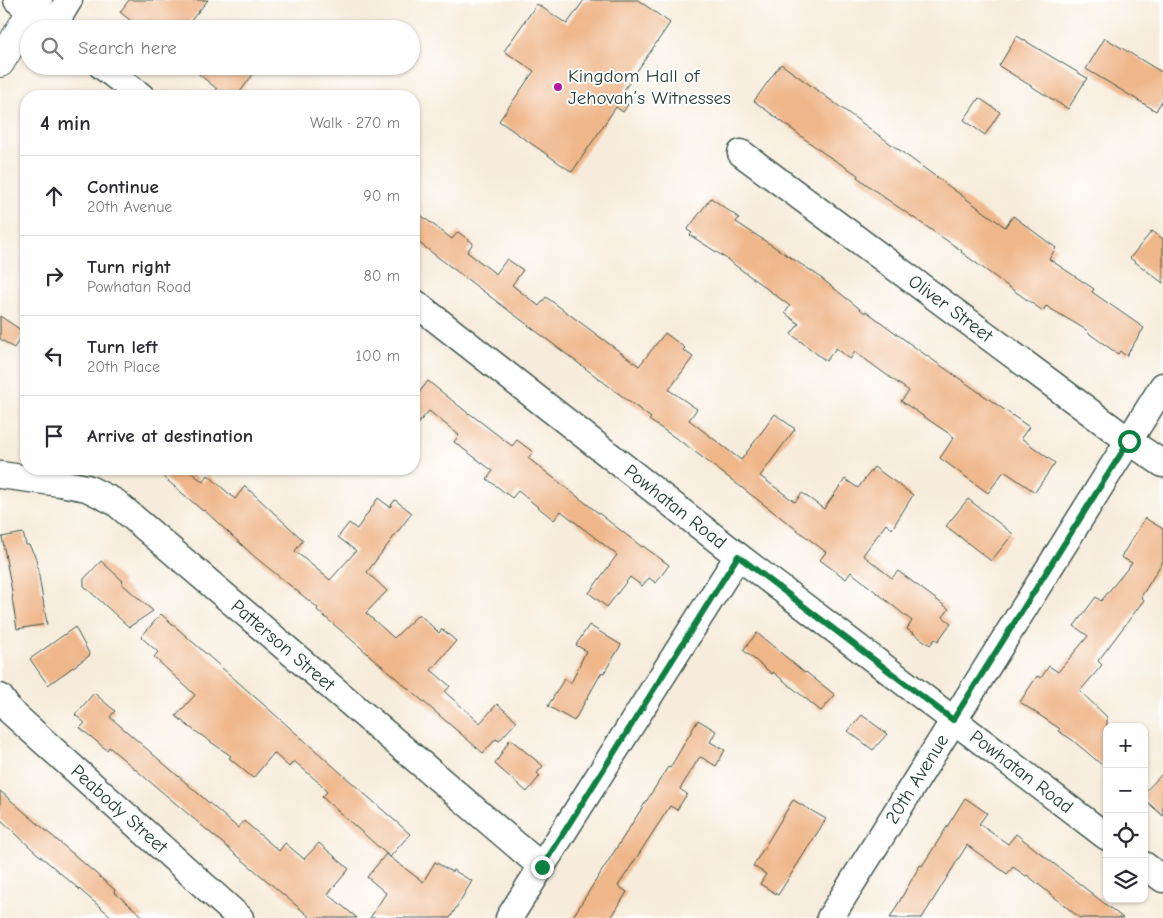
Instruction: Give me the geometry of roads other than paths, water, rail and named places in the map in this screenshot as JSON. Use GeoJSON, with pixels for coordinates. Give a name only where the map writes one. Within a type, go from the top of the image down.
{"type":"FeatureCollection","features":[{"type":"Feature","properties":{"kind":"main road"},"geometry":{"type":"LineString","coordinates":[[0,63],[20,37]]}},
{"type":"Feature","properties":{"kind":"street"},"geometry":{"type":"LineString","coordinates":[[38,14],[69,0]]}},
{"type":"Feature","properties":{"kind":"street"},"geometry":{"type":"LineString","coordinates":[[114,75],[133,90]]}},
{"type":"Feature","properties":{"kind":"street","name":"Oliver Street"},"geometry":{"type":"LineString","coordinates":[[741,153],[1129,441],[1163,464]]}},
{"type":"Feature","properties":{"kind":"street","name":"Powhatan Road"},"geometry":{"type":"LineString","coordinates":[[420,307],[738,556],[1103,834]]}},
{"type":"Feature","properties":{"kind":"street","name":"20th Avenue"},"geometry":{"type":"LineString","coordinates":[[830,918],[1163,386]]}},
{"type":"Feature","properties":{"kind":"street","name":"Patterson Street"},"geometry":{"type":"LineString","coordinates":[[0,475],[60,482],[86,488],[115,502],[542,867]]}},
{"type":"Feature","properties":{"kind":"street"},"geometry":{"type":"LineString","coordinates":[[509,918],[738,556]]}},
{"type":"Feature","properties":{"kind":"street","name":"Peabody Street"},"geometry":{"type":"LineString","coordinates":[[0,697],[10,711],[240,918]]}},
{"type":"Feature","properties":{"kind":"street"},"geometry":{"type":"LineString","coordinates":[[1148,868],[1163,879]]}},
{"type":"Feature","properties":{"kind":"place","name":"Kingdom Hall of Jehovah’s Witnesses"},"geometry":{"type":"Point","coordinates":[558,87]}}]}
